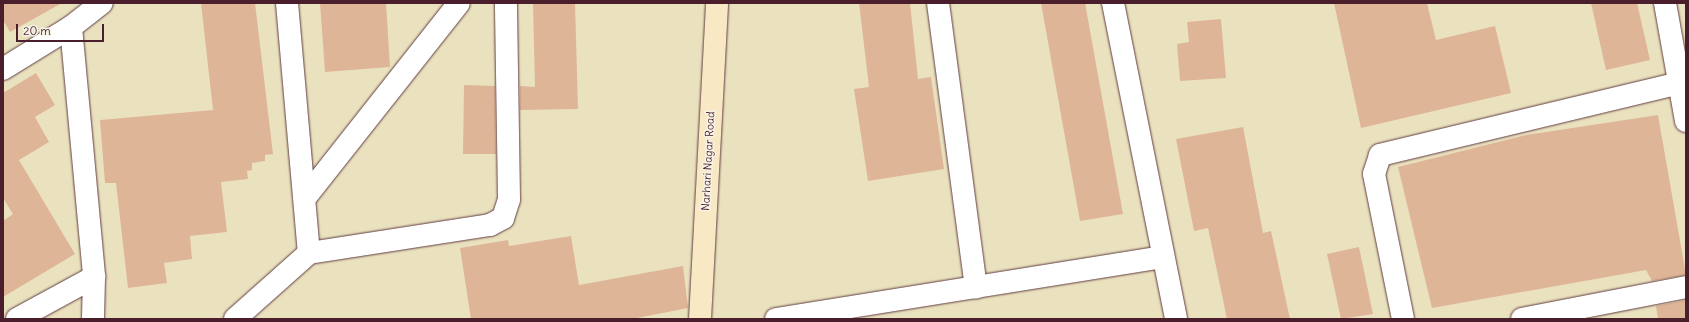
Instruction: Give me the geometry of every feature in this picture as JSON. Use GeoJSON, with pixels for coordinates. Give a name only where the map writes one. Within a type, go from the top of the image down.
{"type":"FeatureCollection","features":[{"type":"Feature","properties":{"kind":"street"},"geometry":{"type":"LineString","coordinates":[[3,69],[71,27],[102,3]]}},
{"type":"Feature","properties":{"kind":"street"},"geometry":{"type":"LineString","coordinates":[[287,3],[309,253]]}},
{"type":"Feature","properties":{"kind":"street"},"geometry":{"type":"LineString","coordinates":[[305,198],[459,3]]}},
{"type":"Feature","properties":{"kind":"street"},"geometry":{"type":"LineString","coordinates":[[235,319],[309,253],[490,225],[503,218],[508,199],[506,3]]}},
{"type":"Feature","properties":{"kind":"street","name":"Narhari Nagar Road"},"geometry":{"type":"LineString","coordinates":[[700,319],[717,3]]}},
{"type":"Feature","properties":{"kind":"street"},"geometry":{"type":"LineString","coordinates":[[938,3],[976,287]]}},
{"type":"Feature","properties":{"kind":"street"},"geometry":{"type":"LineString","coordinates":[[1114,3],[1162,257],[1176,319]]}},
{"type":"Feature","properties":{"kind":"street"},"geometry":{"type":"LineString","coordinates":[[1665,3],[1686,122]]}},
{"type":"Feature","properties":{"kind":"street"},"geometry":{"type":"LineString","coordinates":[[71,27],[94,278],[93,319]]}},
{"type":"Feature","properties":{"kind":"street"},"geometry":{"type":"LineString","coordinates":[[1403,319],[1374,174],[1380,155],[1679,83]]}},
{"type":"Feature","properties":{"kind":"street"},"geometry":{"type":"LineString","coordinates":[[776,319],[1162,257]]}},
{"type":"Feature","properties":{"kind":"street"},"geometry":{"type":"LineString","coordinates":[[17,319],[94,278]]}},
{"type":"Feature","properties":{"kind":"street"},"geometry":{"type":"LineString","coordinates":[[1522,319],[1686,287]]}},
{"type":"Feature","properties":{"kind":"building"},"geometry":{"type":"Polygon","coordinates":[[[3,3],[62,3],[10,32],[3,20],[3,3]]]}},
{"type":"Feature","properties":{"kind":"building"},"geometry":{"type":"Polygon","coordinates":[[[201,3],[255,3],[273,154],[265,155],[265,161],[252,163],[252,170],[247,171],[248,179],[221,182],[227,232],[190,236],[192,259],[164,263],[167,283],[128,288],[116,183],[105,183],[100,120],[213,110],[201,3]]]}},
{"type":"Feature","properties":{"kind":"building"},"geometry":{"type":"Polygon","coordinates":[[[320,3],[386,3],[390,67],[325,72],[320,3]]]}},
{"type":"Feature","properties":{"kind":"building"},"geometry":{"type":"Polygon","coordinates":[[[533,3],[575,3],[578,109],[520,110],[520,86],[535,87],[533,3]]]}},
{"type":"Feature","properties":{"kind":"building"},"geometry":{"type":"Polygon","coordinates":[[[859,3],[910,3],[918,79],[931,77],[944,169],[868,181],[854,89],[869,87],[859,3]]]}},
{"type":"Feature","properties":{"kind":"building"},"geometry":{"type":"Polygon","coordinates":[[[1041,3],[1085,3],[1123,214],[1080,221],[1041,3]]]}},
{"type":"Feature","properties":{"kind":"building"},"geometry":{"type":"Polygon","coordinates":[[[1334,3],[1427,3],[1436,40],[1495,26],[1511,93],[1361,128],[1334,3]]]}},
{"type":"Feature","properties":{"kind":"building"},"geometry":{"type":"Polygon","coordinates":[[[1591,3],[1637,3],[1650,60],[1606,70],[1591,3]]]}},
{"type":"Feature","properties":{"kind":"building"},"geometry":{"type":"Polygon","coordinates":[[[1221,19],[1226,78],[1180,81],[1177,44],[1189,42],[1187,22],[1221,19]]]}},
{"type":"Feature","properties":{"kind":"building"},"geometry":{"type":"Polygon","coordinates":[[[36,73],[55,105],[35,117],[49,142],[19,160],[75,254],[3,297],[3,221],[13,214],[3,198],[3,93],[36,73]]]}},
{"type":"Feature","properties":{"kind":"building"},"geometry":{"type":"Polygon","coordinates":[[[464,85],[495,86],[496,154],[463,154],[464,85]]]}},
{"type":"Feature","properties":{"kind":"building"},"geometry":{"type":"Polygon","coordinates":[[[1658,115],[1686,275],[1652,281],[1646,270],[1432,308],[1398,167],[1526,135],[1658,115]]]}},
{"type":"Feature","properties":{"kind":"building"},"geometry":{"type":"Polygon","coordinates":[[[1243,127],[1263,233],[1271,231],[1290,319],[1227,319],[1208,228],[1194,231],[1176,139],[1243,127]]]}},
{"type":"Feature","properties":{"kind":"building"},"geometry":{"type":"Polygon","coordinates":[[[571,236],[579,285],[683,266],[688,308],[632,319],[471,319],[460,248],[508,240],[509,246],[571,236]]]}},
{"type":"Feature","properties":{"kind":"building"},"geometry":{"type":"Polygon","coordinates":[[[1359,247],[1373,314],[1341,319],[1327,254],[1359,247]]]}},
{"type":"Feature","properties":{"kind":"building"},"geometry":{"type":"Polygon","coordinates":[[[1686,300],[1686,319],[1658,319],[1656,306],[1686,300]]]}}]}
